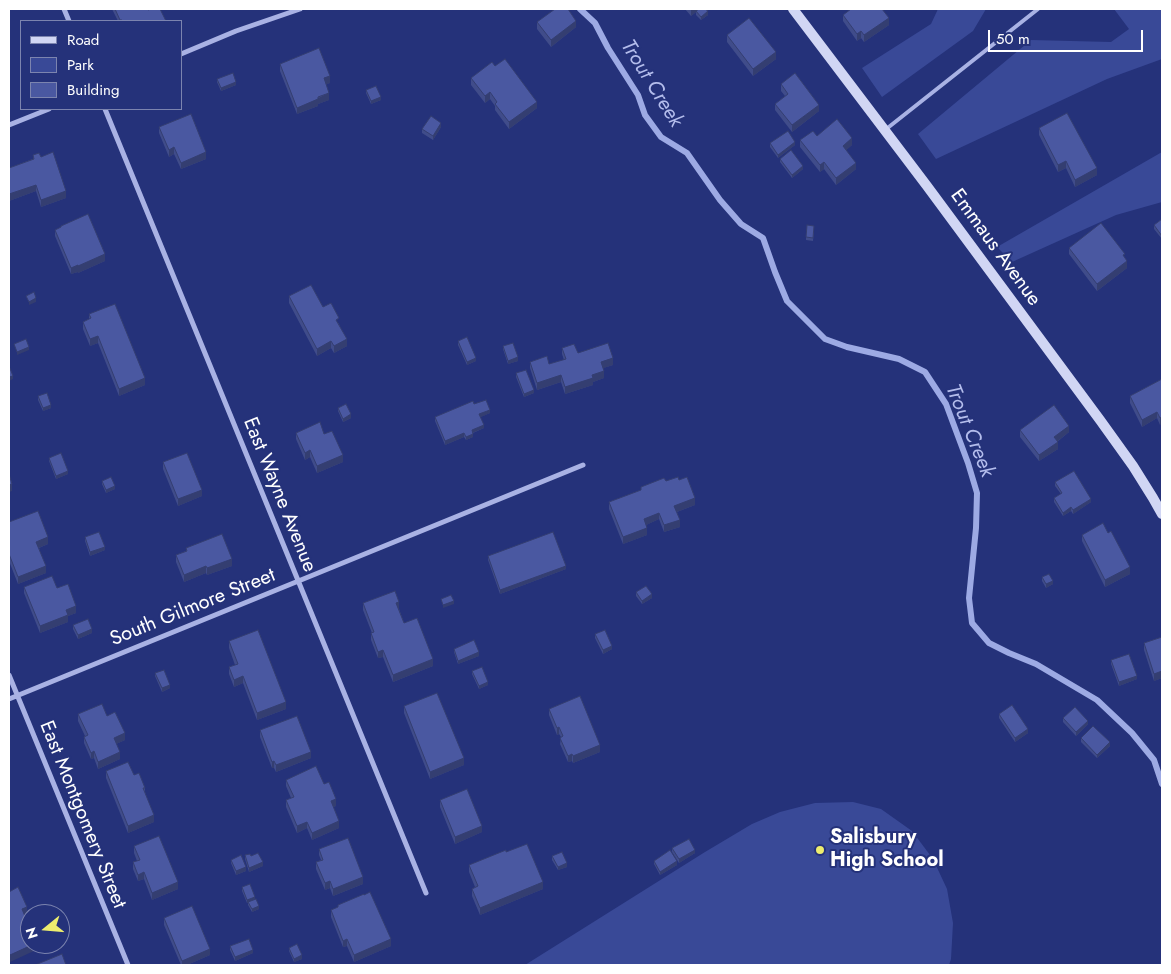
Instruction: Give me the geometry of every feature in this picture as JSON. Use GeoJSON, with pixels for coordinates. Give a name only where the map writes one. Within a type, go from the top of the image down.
{"type":"FeatureCollection","features":[{"type":"Feature","properties":{"kind":"main road","name":"Emmaus Avenue"},"geometry":{"type":"LineString","coordinates":[[793,9],[1100,420],[1133,466],[1162,514]]}},
{"type":"Feature","properties":{"kind":"street"},"geometry":{"type":"LineString","coordinates":[[182,54],[236,31],[300,9]]}},
{"type":"Feature","properties":{"kind":"street"},"geometry":{"type":"LineString","coordinates":[[9,125],[46,110]]}},
{"type":"Feature","properties":{"kind":"street","name":"East Wayne Avenue"},"geometry":{"type":"LineString","coordinates":[[105,110],[426,893]]}},
{"type":"Feature","properties":{"kind":"street","name":"South Gilmore Street"},"geometry":{"type":"LineString","coordinates":[[9,699],[583,465]]}},
{"type":"Feature","properties":{"kind":"street","name":"East Montgomery Street"},"geometry":{"type":"LineString","coordinates":[[9,675],[128,965]]}},
{"type":"Feature","properties":{"kind":"lane"},"geometry":{"type":"LineString","coordinates":[[885,130],[1038,9]]}},
{"type":"Feature","properties":{"kind":"green space"},"geometry":{"type":"Polygon","coordinates":[[[938,9],[986,9],[973,31],[882,97],[862,68],[931,24],[938,9]]]}},
{"type":"Feature","properties":{"kind":"green space"},"geometry":{"type":"Polygon","coordinates":[[[1114,9],[1162,9],[1162,59],[1107,79],[936,159],[918,134],[1031,40],[1111,42],[1129,29],[1114,9]]]}},
{"type":"Feature","properties":{"kind":"green space"},"geometry":{"type":"Polygon","coordinates":[[[1162,152],[1162,202],[1116,215],[1012,262],[997,247],[1162,152]]]}},
{"type":"Feature","properties":{"kind":"green space","name":"Salisbury High School"},"geometry":{"type":"Polygon","coordinates":[[[853,802],[881,809],[912,831],[933,859],[947,889],[953,923],[949,965],[525,965],[752,824],[780,812],[815,803],[853,802]]]}},
{"type":"Feature","properties":{"kind":"building"},"geometry":{"type":"Polygon","coordinates":[[[115,9],[160,9],[166,20],[122,20],[120,20],[115,9]]]}},
{"type":"Feature","properties":{"kind":"building"},"geometry":{"type":"Polygon","coordinates":[[[555,9],[568,9],[576,21],[551,40],[537,22],[555,9]]]}},
{"type":"Feature","properties":{"kind":"building"},"geometry":{"type":"Polygon","coordinates":[[[699,9],[708,11],[701,17],[696,11],[699,9]]]}},
{"type":"Feature","properties":{"kind":"building"},"geometry":{"type":"Polygon","coordinates":[[[851,9],[882,9],[889,18],[864,35],[861,31],[857,34],[843,15],[851,9]]]}},
{"type":"Feature","properties":{"kind":"building"},"geometry":{"type":"Polygon","coordinates":[[[749,18],[776,52],[753,69],[727,35],[749,18]]]}},
{"type":"Feature","properties":{"kind":"building"},"geometry":{"type":"Polygon","coordinates":[[[319,48],[330,76],[324,78],[329,93],[297,108],[280,64],[319,48]]]}},
{"type":"Feature","properties":{"kind":"building"},"geometry":{"type":"Polygon","coordinates":[[[505,59],[537,102],[509,122],[495,104],[497,102],[490,92],[485,96],[471,78],[492,62],[495,66],[505,59]]]}},
{"type":"Feature","properties":{"kind":"building"},"geometry":{"type":"Polygon","coordinates":[[[233,73],[236,82],[221,88],[217,79],[233,73]]]}},
{"type":"Feature","properties":{"kind":"building"},"geometry":{"type":"Polygon","coordinates":[[[795,73],[819,105],[792,125],[775,104],[788,94],[781,84],[795,73]]]}},
{"type":"Feature","properties":{"kind":"building"},"geometry":{"type":"Polygon","coordinates":[[[376,86],[381,97],[371,101],[366,90],[376,86]]]}},
{"type":"Feature","properties":{"kind":"building"},"geometry":{"type":"Polygon","coordinates":[[[1067,113],[1097,168],[1075,180],[1066,161],[1058,165],[1039,128],[1067,113]]]}},
{"type":"Feature","properties":{"kind":"building"},"geometry":{"type":"Polygon","coordinates":[[[191,114],[206,152],[181,163],[174,147],[169,150],[159,127],[191,114]]]}},
{"type":"Feature","properties":{"kind":"building"},"geometry":{"type":"Polygon","coordinates":[[[431,116],[441,123],[433,136],[422,129],[431,116]]]}},
{"type":"Feature","properties":{"kind":"building"},"geometry":{"type":"Polygon","coordinates":[[[837,119],[852,138],[843,146],[856,163],[836,178],[824,162],[820,165],[800,140],[813,131],[817,136],[837,119]]]}},
{"type":"Feature","properties":{"kind":"building"},"geometry":{"type":"Polygon","coordinates":[[[788,131],[795,142],[778,155],[770,143],[788,131]]]}},
{"type":"Feature","properties":{"kind":"building"},"geometry":{"type":"Polygon","coordinates":[[[791,150],[803,166],[792,175],[780,159],[791,150]]]}},
{"type":"Feature","properties":{"kind":"building"},"geometry":{"type":"Polygon","coordinates":[[[53,152],[66,191],[41,200],[36,185],[9,194],[9,168],[34,159],[33,155],[39,153],[41,157],[53,152]]]}},
{"type":"Feature","properties":{"kind":"building"},"geometry":{"type":"Polygon","coordinates":[[[88,214],[105,254],[71,268],[55,230],[88,214]]]}},
{"type":"Feature","properties":{"kind":"building"},"geometry":{"type":"Polygon","coordinates":[[[1162,219],[1162,236],[1154,225],[1162,219]]]}},
{"type":"Feature","properties":{"kind":"building"},"geometry":{"type":"Polygon","coordinates":[[[1101,223],[1125,254],[1123,255],[1127,261],[1097,284],[1069,248],[1101,223]]]}},
{"type":"Feature","properties":{"kind":"building"},"geometry":{"type":"Polygon","coordinates":[[[807,225],[814,226],[813,238],[806,237],[807,225]]]}},
{"type":"Feature","properties":{"kind":"building"},"geometry":{"type":"Polygon","coordinates":[[[311,285],[323,307],[331,303],[339,318],[336,320],[347,339],[334,346],[331,341],[317,349],[289,296],[311,285]]]}},
{"type":"Feature","properties":{"kind":"building"},"geometry":{"type":"Polygon","coordinates":[[[34,292],[36,298],[29,302],[26,296],[34,292]]]}},
{"type":"Feature","properties":{"kind":"building"},"geometry":{"type":"Polygon","coordinates":[[[115,304],[145,378],[119,389],[98,336],[90,339],[83,322],[91,318],[89,314],[115,304]]]}},
{"type":"Feature","properties":{"kind":"building"},"geometry":{"type":"Polygon","coordinates":[[[467,337],[476,358],[467,362],[458,341],[467,337]]]}},
{"type":"Feature","properties":{"kind":"building"},"geometry":{"type":"Polygon","coordinates":[[[26,339],[29,347],[17,352],[14,344],[26,339]]]}},
{"type":"Feature","properties":{"kind":"building"},"geometry":{"type":"Polygon","coordinates":[[[513,343],[518,357],[508,361],[503,346],[513,343]]]}},
{"type":"Feature","properties":{"kind":"building"},"geometry":{"type":"Polygon","coordinates":[[[608,343],[613,358],[601,362],[604,371],[592,375],[593,378],[565,387],[561,375],[537,383],[530,362],[547,356],[549,364],[566,359],[562,348],[574,344],[578,353],[608,343]]]}},
{"type":"Feature","properties":{"kind":"building"},"geometry":{"type":"Polygon","coordinates":[[[9,366],[13,376],[9,377],[9,366]]]}},
{"type":"Feature","properties":{"kind":"building"},"geometry":{"type":"Polygon","coordinates":[[[526,370],[534,390],[524,394],[516,373],[526,370]]]}},
{"type":"Feature","properties":{"kind":"building"},"geometry":{"type":"Polygon","coordinates":[[[1162,379],[1162,417],[1160,418],[1157,412],[1142,420],[1130,396],[1162,379]]]}},
{"type":"Feature","properties":{"kind":"building"},"geometry":{"type":"Polygon","coordinates":[[[47,393],[51,405],[43,408],[38,396],[47,393]]]}},
{"type":"Feature","properties":{"kind":"building"},"geometry":{"type":"Polygon","coordinates":[[[486,400],[490,410],[479,414],[484,425],[472,430],[473,434],[466,437],[464,433],[445,441],[435,417],[473,401],[474,404],[486,400]]]}},
{"type":"Feature","properties":{"kind":"building"},"geometry":{"type":"Polygon","coordinates":[[[346,404],[351,414],[343,419],[338,408],[346,404]]]}},
{"type":"Feature","properties":{"kind":"building"},"geometry":{"type":"Polygon","coordinates":[[[1054,405],[1069,426],[1054,437],[1058,442],[1039,455],[1020,430],[1054,405]]]}},
{"type":"Feature","properties":{"kind":"building"},"geometry":{"type":"Polygon","coordinates":[[[320,422],[324,434],[332,431],[343,455],[317,466],[310,450],[305,453],[296,433],[320,422]]]}},
{"type":"Feature","properties":{"kind":"building"},"geometry":{"type":"Polygon","coordinates":[[[61,453],[68,471],[56,476],[49,458],[61,453]]]}},
{"type":"Feature","properties":{"kind":"building"},"geometry":{"type":"Polygon","coordinates":[[[187,453],[202,490],[178,499],[163,462],[187,453]]]}},
{"type":"Feature","properties":{"kind":"building"},"geometry":{"type":"Polygon","coordinates":[[[1074,471],[1091,499],[1073,510],[1071,507],[1063,513],[1054,498],[1062,493],[1055,482],[1074,471]]]}},
{"type":"Feature","properties":{"kind":"building"},"geometry":{"type":"Polygon","coordinates":[[[9,474],[12,484],[9,485],[9,474]]]}},
{"type":"Feature","properties":{"kind":"building"},"geometry":{"type":"Polygon","coordinates":[[[111,477],[115,486],[106,490],[102,481],[111,477]]]}},
{"type":"Feature","properties":{"kind":"building"},"geometry":{"type":"Polygon","coordinates":[[[678,477],[679,480],[687,477],[695,498],[674,506],[680,520],[664,525],[659,513],[644,519],[647,528],[623,537],[609,502],[641,490],[641,487],[664,478],[666,481],[678,477]]]}},
{"type":"Feature","properties":{"kind":"building"},"geometry":{"type":"Polygon","coordinates":[[[38,511],[48,537],[36,542],[46,566],[18,577],[9,554],[9,522],[38,511]]]}},
{"type":"Feature","properties":{"kind":"building"},"geometry":{"type":"Polygon","coordinates":[[[1103,523],[1108,533],[1111,531],[1130,567],[1105,580],[1082,535],[1103,523]]]}},
{"type":"Feature","properties":{"kind":"building"},"geometry":{"type":"Polygon","coordinates":[[[99,532],[105,547],[90,552],[85,537],[99,532]]]}},
{"type":"Feature","properties":{"kind":"building"},"geometry":{"type":"Polygon","coordinates":[[[553,532],[566,566],[500,590],[488,556],[553,532]]]}},
{"type":"Feature","properties":{"kind":"building"},"geometry":{"type":"Polygon","coordinates":[[[222,534],[232,559],[207,568],[206,566],[184,575],[176,555],[187,551],[186,548],[222,534]]]}},
{"type":"Feature","properties":{"kind":"building"},"geometry":{"type":"Polygon","coordinates":[[[1049,574],[1053,581],[1046,584],[1042,577],[1049,574]]]}},
{"type":"Feature","properties":{"kind":"building"},"geometry":{"type":"Polygon","coordinates":[[[52,576],[57,588],[68,584],[76,606],[66,610],[68,615],[40,626],[24,587],[52,576]]]}},
{"type":"Feature","properties":{"kind":"building"},"geometry":{"type":"Polygon","coordinates":[[[646,586],[652,594],[642,601],[636,592],[646,586]]]}},
{"type":"Feature","properties":{"kind":"building"},"geometry":{"type":"Polygon","coordinates":[[[395,591],[399,602],[396,603],[404,623],[417,618],[433,659],[393,675],[383,650],[378,652],[371,633],[374,632],[363,603],[395,591]]]}},
{"type":"Feature","properties":{"kind":"building"},"geometry":{"type":"Polygon","coordinates":[[[451,595],[454,601],[443,605],[441,599],[451,595]]]}},
{"type":"Feature","properties":{"kind":"building"},"geometry":{"type":"Polygon","coordinates":[[[88,619],[92,629],[78,635],[73,625],[88,619]]]}},
{"type":"Feature","properties":{"kind":"building"},"geometry":{"type":"Polygon","coordinates":[[[258,630],[286,702],[257,713],[243,676],[234,680],[229,667],[238,664],[229,641],[258,630]]]}},
{"type":"Feature","properties":{"kind":"building"},"geometry":{"type":"Polygon","coordinates":[[[605,630],[612,646],[603,650],[595,634],[605,630]]]}},
{"type":"Feature","properties":{"kind":"building"},"geometry":{"type":"Polygon","coordinates":[[[1162,637],[1162,671],[1154,674],[1144,643],[1162,637]]]}},
{"type":"Feature","properties":{"kind":"building"},"geometry":{"type":"Polygon","coordinates":[[[474,640],[479,652],[458,661],[454,649],[474,640]]]}},
{"type":"Feature","properties":{"kind":"building"},"geometry":{"type":"Polygon","coordinates":[[[1129,654],[1137,676],[1119,682],[1111,660],[1129,654]]]}},
{"type":"Feature","properties":{"kind":"building"},"geometry":{"type":"Polygon","coordinates":[[[482,667],[488,682],[479,686],[472,671],[482,667]]]}},
{"type":"Feature","properties":{"kind":"building"},"geometry":{"type":"Polygon","coordinates":[[[164,670],[170,685],[162,688],[155,673],[164,670]]]}},
{"type":"Feature","properties":{"kind":"building"},"geometry":{"type":"Polygon","coordinates":[[[437,693],[464,758],[430,772],[404,706],[437,693]]]}},
{"type":"Feature","properties":{"kind":"building"},"geometry":{"type":"Polygon","coordinates":[[[580,696],[600,745],[573,756],[572,754],[568,756],[560,738],[563,736],[559,727],[557,728],[549,709],[580,696]]]}},
{"type":"Feature","properties":{"kind":"building"},"geometry":{"type":"Polygon","coordinates":[[[102,704],[107,716],[115,712],[125,733],[114,738],[120,752],[98,762],[94,751],[91,753],[84,737],[88,735],[78,714],[102,704]]]}},
{"type":"Feature","properties":{"kind":"building"},"geometry":{"type":"Polygon","coordinates":[[[1012,705],[1028,729],[1015,738],[999,714],[1012,705]]]}},
{"type":"Feature","properties":{"kind":"building"},"geometry":{"type":"Polygon","coordinates":[[[1075,707],[1088,721],[1076,732],[1063,718],[1075,707]]]}},
{"type":"Feature","properties":{"kind":"building"},"geometry":{"type":"Polygon","coordinates":[[[297,716],[311,752],[276,765],[274,761],[272,762],[260,730],[297,716]]]}},
{"type":"Feature","properties":{"kind":"building"},"geometry":{"type":"Polygon","coordinates":[[[1093,726],[1110,742],[1097,755],[1081,738],[1093,726]]]}},
{"type":"Feature","properties":{"kind":"building"},"geometry":{"type":"Polygon","coordinates":[[[128,762],[134,775],[139,773],[154,815],[128,826],[106,771],[128,762]]]}},
{"type":"Feature","properties":{"kind":"building"},"geometry":{"type":"Polygon","coordinates":[[[316,766],[324,784],[329,782],[336,799],[331,801],[339,821],[312,833],[307,822],[297,826],[286,800],[294,797],[286,780],[316,766]]]}},
{"type":"Feature","properties":{"kind":"building"},"geometry":{"type":"Polygon","coordinates":[[[467,789],[482,826],[455,837],[440,800],[467,789]]]}},
{"type":"Feature","properties":{"kind":"building"},"geometry":{"type":"Polygon","coordinates":[[[159,836],[178,882],[152,893],[144,872],[138,875],[133,862],[140,860],[134,846],[159,836]]]}},
{"type":"Feature","properties":{"kind":"building"},"geometry":{"type":"Polygon","coordinates":[[[348,838],[363,877],[333,889],[330,881],[325,883],[316,862],[323,860],[319,849],[348,838]]]}},
{"type":"Feature","properties":{"kind":"building"},"geometry":{"type":"Polygon","coordinates":[[[689,839],[695,850],[679,859],[672,848],[689,839]]]}},
{"type":"Feature","properties":{"kind":"building"},"geometry":{"type":"Polygon","coordinates":[[[527,844],[543,882],[480,908],[472,889],[478,886],[469,865],[506,850],[506,852],[527,844]]]}},
{"type":"Feature","properties":{"kind":"building"},"geometry":{"type":"Polygon","coordinates":[[[670,850],[677,861],[660,872],[654,861],[670,850]]]}},
{"type":"Feature","properties":{"kind":"building"},"geometry":{"type":"Polygon","coordinates":[[[562,852],[567,863],[558,867],[552,856],[562,852]]]}},
{"type":"Feature","properties":{"kind":"building"},"geometry":{"type":"Polygon","coordinates":[[[258,853],[263,862],[249,868],[245,855],[250,854],[251,856],[258,853]]]}},
{"type":"Feature","properties":{"kind":"building"},"geometry":{"type":"Polygon","coordinates":[[[241,855],[246,867],[236,871],[231,860],[241,855]]]}},
{"type":"Feature","properties":{"kind":"building"},"geometry":{"type":"Polygon","coordinates":[[[250,884],[255,897],[247,900],[242,887],[250,884]]]}},
{"type":"Feature","properties":{"kind":"building"},"geometry":{"type":"Polygon","coordinates":[[[18,887],[26,904],[20,904],[20,950],[10,955],[9,952],[9,892],[18,887]]]}},
{"type":"Feature","properties":{"kind":"building"},"geometry":{"type":"Polygon","coordinates":[[[370,892],[391,939],[354,955],[347,939],[343,941],[331,910],[338,907],[338,905],[370,892]]]}},
{"type":"Feature","properties":{"kind":"building"},"geometry":{"type":"Polygon","coordinates":[[[256,899],[259,906],[252,909],[248,902],[256,899]]]}},
{"type":"Feature","properties":{"kind":"building"},"geometry":{"type":"Polygon","coordinates":[[[192,906],[210,949],[182,961],[164,918],[192,906]]]}},
{"type":"Feature","properties":{"kind":"building"},"geometry":{"type":"Polygon","coordinates":[[[249,939],[253,950],[235,957],[230,946],[249,939]]]}},
{"type":"Feature","properties":{"kind":"building"},"geometry":{"type":"Polygon","coordinates":[[[297,944],[302,955],[294,959],[289,948],[297,944]]]}},
{"type":"Feature","properties":{"kind":"building"},"geometry":{"type":"Polygon","coordinates":[[[62,954],[66,965],[35,965],[62,954]]]}},
{"type":"Feature","properties":{"kind":"waterway","name":"Trout Creek"},"geometry":{"type":"LineString","coordinates":[[580,9],[595,23],[608,48],[638,95],[645,115],[661,137],[687,153],[720,200],[741,224],[763,238],[787,301],[825,339],[847,347],[899,359],[925,372],[946,404],[977,493],[976,528],[969,598],[972,623],[989,643],[1036,664],[1097,700],[1132,733],[1154,760],[1162,784]]}},
{"type":"Feature","properties":{"kind":"place","name":"Salisbury High School"},"geometry":{"type":"Point","coordinates":[820,850]}}]}
